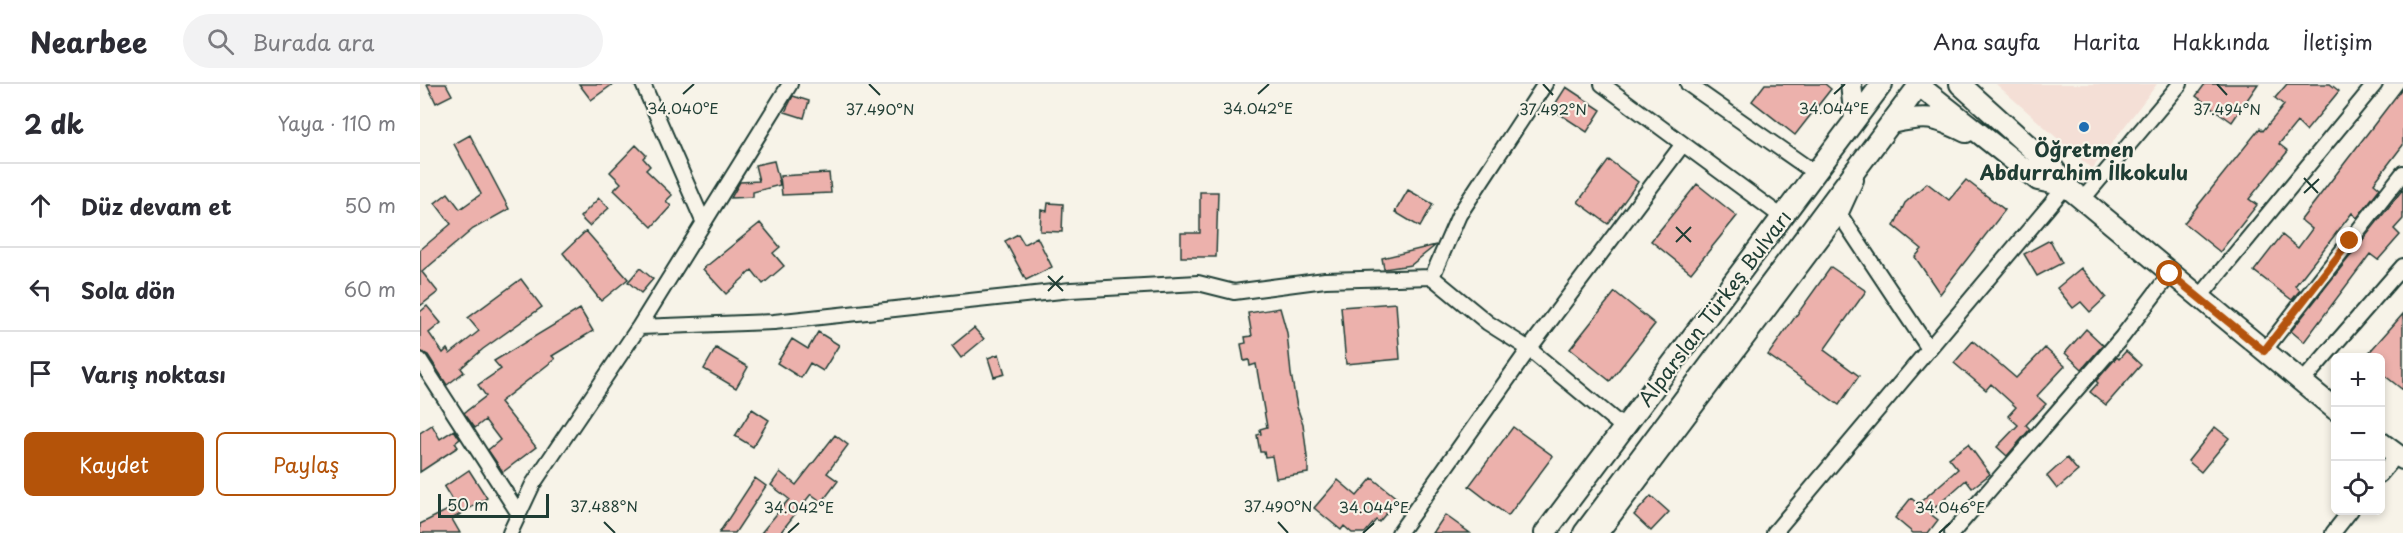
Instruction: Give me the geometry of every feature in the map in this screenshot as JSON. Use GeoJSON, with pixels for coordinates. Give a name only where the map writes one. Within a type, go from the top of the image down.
{"type":"FeatureCollection","features":[{"type":"Feature","properties":{"kind":"main road"},"geometry":{"type":"LineString","coordinates":[[1851,84],[1855,120]]}},
{"type":"Feature","properties":{"kind":"main road","name":"Alparslan Türkeş Bulvarı"},"geometry":{"type":"LineString","coordinates":[[1545,533],[1882,84]]}},
{"type":"Feature","properties":{"kind":"main road","name":"Alparslan Türkeş Bulvarı"},"geometry":{"type":"LineString","coordinates":[[1584,533],[1919,84]]}},
{"type":"Feature","properties":{"kind":"main road"},"geometry":{"type":"LineString","coordinates":[[1919,84],[2037,180],[2067,186]]}},
{"type":"Feature","properties":{"kind":"main road"},"geometry":{"type":"LineString","coordinates":[[1960,84],[1973,92],[2054,168],[2067,186],[2083,200],[2332,407]]}},
{"type":"Feature","properties":{"kind":"main road"},"geometry":{"type":"LineString","coordinates":[[1891,123],[1920,116],[1948,123],[1997,148]]}},
{"type":"Feature","properties":{"kind":"main road"},"geometry":{"type":"LineString","coordinates":[[2385,446],[2400,457]]}},
{"type":"Feature","properties":{"kind":"street"},"geometry":{"type":"LineString","coordinates":[[643,84],[703,221]]}},
{"type":"Feature","properties":{"kind":"street"},"geometry":{"type":"LineString","coordinates":[[510,533],[532,484],[639,327],[790,84]]}},
{"type":"Feature","properties":{"kind":"street"},"geometry":{"type":"LineString","coordinates":[[1432,277],[1459,215],[1545,84]]}},
{"type":"Feature","properties":{"kind":"street"},"geometry":{"type":"LineString","coordinates":[[1602,84],[1782,217]]}},
{"type":"Feature","properties":{"kind":"street"},"geometry":{"type":"LineString","coordinates":[[1688,84],[1815,173]]}},
{"type":"Feature","properties":{"kind":"street"},"geometry":{"type":"LineString","coordinates":[[2083,200],[2180,84]]}},
{"type":"Feature","properties":{"kind":"street"},"geometry":{"type":"LineString","coordinates":[[2199,298],[2375,84]]}},
{"type":"Feature","properties":{"kind":"street"},"geometry":{"type":"LineString","coordinates":[[1399,533],[1529,349],[1683,144]]}},
{"type":"Feature","properties":{"kind":"street"},"geometry":{"type":"LineString","coordinates":[[1601,533],[1840,215],[1870,152]]}},
{"type":"Feature","properties":{"kind":"street"},"geometry":{"type":"LineString","coordinates":[[2264,351],[2403,173]]}},
{"type":"Feature","properties":{"kind":"street"},"geometry":{"type":"LineString","coordinates":[[1774,533],[2067,186]]}},
{"type":"Feature","properties":{"kind":"street"},"geometry":{"type":"LineString","coordinates":[[1840,215],[1929,349]]}},
{"type":"Feature","properties":{"kind":"street"},"geometry":{"type":"LineString","coordinates":[[2302,382],[2403,266]]}},
{"type":"Feature","properties":{"kind":"street"},"geometry":{"type":"LineString","coordinates":[[1952,533],[2122,337],[2170,274]]}},
{"type":"Feature","properties":{"kind":"street"},"geometry":{"type":"LineString","coordinates":[[639,327],[774,322],[1071,290],[1198,283],[1234,292],[1325,280],[1432,277],[1488,323],[1529,349],[1624,428]]}},
{"type":"Feature","properties":{"kind":"street"},"geometry":{"type":"LineString","coordinates":[[420,360],[519,514]]}},
{"type":"Feature","properties":{"kind":"street"},"geometry":{"type":"LineString","coordinates":[[2385,470],[2400,457]]}},
{"type":"Feature","properties":{"kind":"street"},"geometry":{"type":"LineString","coordinates":[[2333,533],[2347,515]]}},
{"type":"Feature","properties":{"kind":"shaded area","name":"Öğretmen Abdurrahim İlkokulu"},"geometry":{"type":"Polygon","coordinates":[[[1996,84],[2157,84],[2092,169],[1996,84]]]}},
{"type":"Feature","properties":{"kind":"building"},"geometry":{"type":"Polygon","coordinates":[[[427,84],[446,84],[452,95],[436,103],[427,84]]]}},
{"type":"Feature","properties":{"kind":"building"},"geometry":{"type":"Polygon","coordinates":[[[579,84],[613,84],[591,100],[579,84]]]}},
{"type":"Feature","properties":{"kind":"building"},"geometry":{"type":"Polygon","coordinates":[[[1765,84],[1825,84],[1831,89],[1795,135],[1752,101],[1765,84]]]}},
{"type":"Feature","properties":{"kind":"building"},"geometry":{"type":"Polygon","coordinates":[[[2205,84],[2258,84],[2232,122],[2196,96],[2205,84]]]}},
{"type":"Feature","properties":{"kind":"building"},"geometry":{"type":"Polygon","coordinates":[[[2287,84],[2330,84],[2339,91],[2306,131],[2297,122],[2279,144],[2288,151],[2249,199],[2257,205],[2220,252],[2184,223],[2260,128],[2263,131],[2284,105],[2275,98],[2287,84]]]}},
{"type":"Feature","properties":{"kind":"building"},"geometry":{"type":"Polygon","coordinates":[[[1566,87],[1601,110],[1587,132],[1552,109],[1566,87]]]}},
{"type":"Feature","properties":{"kind":"building"},"geometry":{"type":"Polygon","coordinates":[[[2403,87],[2403,145],[2374,183],[2380,188],[2357,218],[2352,213],[2295,286],[2300,290],[2292,300],[2254,271],[2282,235],[2298,248],[2312,229],[2301,220],[2403,87]]]}},
{"type":"Feature","properties":{"kind":"building"},"geometry":{"type":"Polygon","coordinates":[[[793,96],[809,101],[804,118],[785,112],[793,96]]]}},
{"type":"Feature","properties":{"kind":"building"},"geometry":{"type":"Polygon","coordinates":[[[470,135],[509,209],[473,229],[422,272],[438,292],[420,306],[420,250],[451,224],[435,203],[448,193],[460,209],[481,194],[454,144],[470,135]]]}},
{"type":"Feature","properties":{"kind":"building"},"geometry":{"type":"Polygon","coordinates":[[[636,145],[646,155],[643,158],[650,166],[646,170],[672,195],[666,201],[671,206],[652,227],[614,190],[621,183],[610,172],[636,145]]]}},
{"type":"Feature","properties":{"kind":"building"},"geometry":{"type":"Polygon","coordinates":[[[1609,160],[1638,182],[1608,224],[1578,202],[1609,160]]]}},
{"type":"Feature","properties":{"kind":"building"},"geometry":{"type":"Polygon","coordinates":[[[774,161],[780,185],[753,192],[753,197],[731,198],[740,182],[759,181],[755,165],[774,161]]]}},
{"type":"Feature","properties":{"kind":"building"},"geometry":{"type":"Polygon","coordinates":[[[829,173],[831,193],[782,195],[780,176],[829,173]]]}},
{"type":"Feature","properties":{"kind":"building"},"geometry":{"type":"Polygon","coordinates":[[[1966,180],[2005,210],[1940,294],[1915,257],[1922,249],[1894,226],[1905,203],[1927,183],[1949,200],[1966,180]]]}},
{"type":"Feature","properties":{"kind":"building"},"geometry":{"type":"Polygon","coordinates":[[[1697,184],[1737,216],[1691,273],[1651,241],[1697,184]]]}},
{"type":"Feature","properties":{"kind":"building"},"geometry":{"type":"Polygon","coordinates":[[[2403,189],[2403,219],[2394,229],[2400,235],[2378,260],[2370,254],[2304,342],[2291,331],[2403,189]]]}},
{"type":"Feature","properties":{"kind":"building"},"geometry":{"type":"Polygon","coordinates":[[[1408,190],[1433,204],[1420,227],[1395,212],[1408,190]]]}},
{"type":"Feature","properties":{"kind":"building"},"geometry":{"type":"Polygon","coordinates":[[[1200,192],[1218,192],[1216,257],[1181,257],[1181,233],[1200,233],[1200,192]]]}},
{"type":"Feature","properties":{"kind":"building"},"geometry":{"type":"Polygon","coordinates":[[[599,198],[609,208],[589,226],[580,217],[599,198]]]}},
{"type":"Feature","properties":{"kind":"building"},"geometry":{"type":"Polygon","coordinates":[[[1048,203],[1063,204],[1062,232],[1040,231],[1041,210],[1047,211],[1048,203]]]}},
{"type":"Feature","properties":{"kind":"building"},"geometry":{"type":"Polygon","coordinates":[[[760,223],[780,247],[773,253],[784,266],[763,284],[752,270],[726,294],[703,269],[760,223]]]}},
{"type":"Feature","properties":{"kind":"building"},"geometry":{"type":"Polygon","coordinates":[[[586,231],[628,279],[601,301],[563,253],[586,231]]]}},
{"type":"Feature","properties":{"kind":"building"},"geometry":{"type":"Polygon","coordinates":[[[1018,234],[1024,244],[1037,237],[1052,267],[1026,280],[1005,241],[1018,234]]]}},
{"type":"Feature","properties":{"kind":"building"},"geometry":{"type":"Polygon","coordinates":[[[2050,240],[2062,263],[2037,276],[2024,254],[2050,240]]]}},
{"type":"Feature","properties":{"kind":"building"},"geometry":{"type":"Polygon","coordinates":[[[1436,245],[1411,265],[1384,269],[1382,258],[1436,245]]]}},
{"type":"Feature","properties":{"kind":"building"},"geometry":{"type":"Polygon","coordinates":[[[1831,267],[1866,291],[1824,350],[1859,376],[1839,405],[1768,355],[1831,267]]]}},
{"type":"Feature","properties":{"kind":"building"},"geometry":{"type":"Polygon","coordinates":[[[640,268],[653,279],[641,293],[628,282],[640,268]]]}},
{"type":"Feature","properties":{"kind":"building"},"geometry":{"type":"Polygon","coordinates":[[[2081,268],[2106,297],[2090,312],[2081,302],[2073,308],[2057,288],[2081,268]]]}},
{"type":"Feature","properties":{"kind":"building"},"geometry":{"type":"Polygon","coordinates":[[[521,279],[542,307],[483,349],[461,368],[464,372],[447,385],[428,355],[420,351],[420,312],[427,306],[441,323],[429,333],[443,353],[447,349],[450,354],[479,331],[468,318],[521,279]]]}},
{"type":"Feature","properties":{"kind":"building"},"geometry":{"type":"Polygon","coordinates":[[[1615,292],[1655,324],[1610,381],[1570,349],[1615,292]]]}},
{"type":"Feature","properties":{"kind":"building"},"geometry":{"type":"Polygon","coordinates":[[[1396,303],[1400,359],[1346,364],[1341,307],[1396,303]]]}},
{"type":"Feature","properties":{"kind":"building"},"geometry":{"type":"Polygon","coordinates":[[[1280,308],[1287,333],[1297,407],[1303,424],[1308,473],[1276,478],[1272,456],[1265,457],[1264,452],[1260,452],[1257,435],[1261,434],[1260,429],[1267,427],[1256,364],[1250,366],[1249,360],[1244,361],[1241,344],[1246,343],[1245,337],[1252,336],[1248,313],[1280,308]]]}},
{"type":"Feature","properties":{"kind":"building"},"geometry":{"type":"Polygon","coordinates":[[[580,309],[593,331],[552,356],[555,359],[500,402],[536,447],[503,472],[488,450],[500,440],[485,420],[475,428],[464,413],[486,396],[478,385],[501,369],[494,361],[580,309]]]}},
{"type":"Feature","properties":{"kind":"building"},"geometry":{"type":"Polygon","coordinates":[[[2403,314],[2403,390],[2385,376],[2385,353],[2369,353],[2403,314]]]}},
{"type":"Feature","properties":{"kind":"building"},"geometry":{"type":"Polygon","coordinates":[[[974,328],[984,339],[961,358],[952,346],[974,328]]]}},
{"type":"Feature","properties":{"kind":"building"},"geometry":{"type":"Polygon","coordinates":[[[2086,329],[2103,345],[2082,369],[2065,353],[2086,329]]]}},
{"type":"Feature","properties":{"kind":"building"},"geometry":{"type":"Polygon","coordinates":[[[818,332],[839,345],[823,371],[810,363],[801,378],[777,363],[792,339],[808,349],[818,332]]]}},
{"type":"Feature","properties":{"kind":"building"},"geometry":{"type":"Polygon","coordinates":[[[1973,341],[2016,378],[2045,348],[2065,366],[2037,396],[2046,404],[2026,425],[2030,429],[2007,456],[1997,447],[2018,425],[2008,416],[2016,407],[1991,384],[1986,390],[1954,363],[1973,341]]]}},
{"type":"Feature","properties":{"kind":"building"},"geometry":{"type":"Polygon","coordinates":[[[716,348],[748,367],[736,388],[704,369],[716,348]]]}},
{"type":"Feature","properties":{"kind":"building"},"geometry":{"type":"Polygon","coordinates":[[[2126,351],[2141,365],[2106,405],[2090,392],[2098,383],[2096,381],[2117,357],[2119,359],[2126,351]]]}},
{"type":"Feature","properties":{"kind":"building"},"geometry":{"type":"Polygon","coordinates":[[[999,354],[1005,374],[994,377],[988,358],[999,354]]]}},
{"type":"Feature","properties":{"kind":"building"},"geometry":{"type":"Polygon","coordinates":[[[752,409],[769,420],[753,447],[735,436],[752,409]]]}},
{"type":"Feature","properties":{"kind":"building"},"geometry":{"type":"Polygon","coordinates":[[[432,425],[440,439],[454,430],[460,439],[455,443],[458,447],[420,472],[420,433],[432,425]]]}},
{"type":"Feature","properties":{"kind":"building"},"geometry":{"type":"Polygon","coordinates":[[[1513,427],[1553,456],[1508,516],[1469,486],[1513,427]]]}},
{"type":"Feature","properties":{"kind":"building"},"geometry":{"type":"Polygon","coordinates":[[[2215,427],[2229,438],[2201,472],[2188,461],[2215,427]]]}},
{"type":"Feature","properties":{"kind":"building"},"geometry":{"type":"Polygon","coordinates":[[[835,435],[848,445],[827,473],[838,481],[822,502],[811,494],[780,533],[761,533],[789,499],[771,485],[780,472],[796,485],[835,435]]]}},
{"type":"Feature","properties":{"kind":"building"},"geometry":{"type":"Polygon","coordinates":[[[1968,444],[1990,474],[1972,488],[1966,480],[1929,513],[1938,520],[1928,533],[1913,533],[1895,518],[1911,498],[1918,504],[1958,469],[1949,458],[1968,444]]]}},
{"type":"Feature","properties":{"kind":"building"},"geometry":{"type":"Polygon","coordinates":[[[2067,458],[2078,471],[2057,489],[2047,476],[2067,458]]]}},
{"type":"Feature","properties":{"kind":"building"},"geometry":{"type":"Polygon","coordinates":[[[469,470],[487,498],[452,519],[460,533],[420,533],[420,524],[456,506],[444,487],[469,470]]]}},
{"type":"Feature","properties":{"kind":"building"},"geometry":{"type":"Polygon","coordinates":[[[755,478],[766,486],[735,533],[719,533],[755,478]]]}},
{"type":"Feature","properties":{"kind":"building"},"geometry":{"type":"Polygon","coordinates":[[[1372,478],[1398,499],[1379,522],[1376,520],[1365,533],[1352,533],[1344,526],[1341,530],[1314,508],[1338,480],[1357,496],[1372,478]]]}},
{"type":"Feature","properties":{"kind":"building"},"geometry":{"type":"Polygon","coordinates":[[[1651,496],[1669,512],[1651,531],[1634,515],[1651,496]]]}},
{"type":"Feature","properties":{"kind":"building"},"geometry":{"type":"Polygon","coordinates":[[[1445,515],[1470,533],[1433,533],[1445,515]]]}},
{"type":"Feature","properties":{"kind":"place","name":"Öğretmen Abdurrahim İlkokulu"},"geometry":{"type":"Point","coordinates":[2084,127]}},
{"type":"Feature","properties":{"kind":"route"},"geometry":{"type":"LineString","coordinates":[[2170,274],[2264,351],[2350,241]]}}]}
